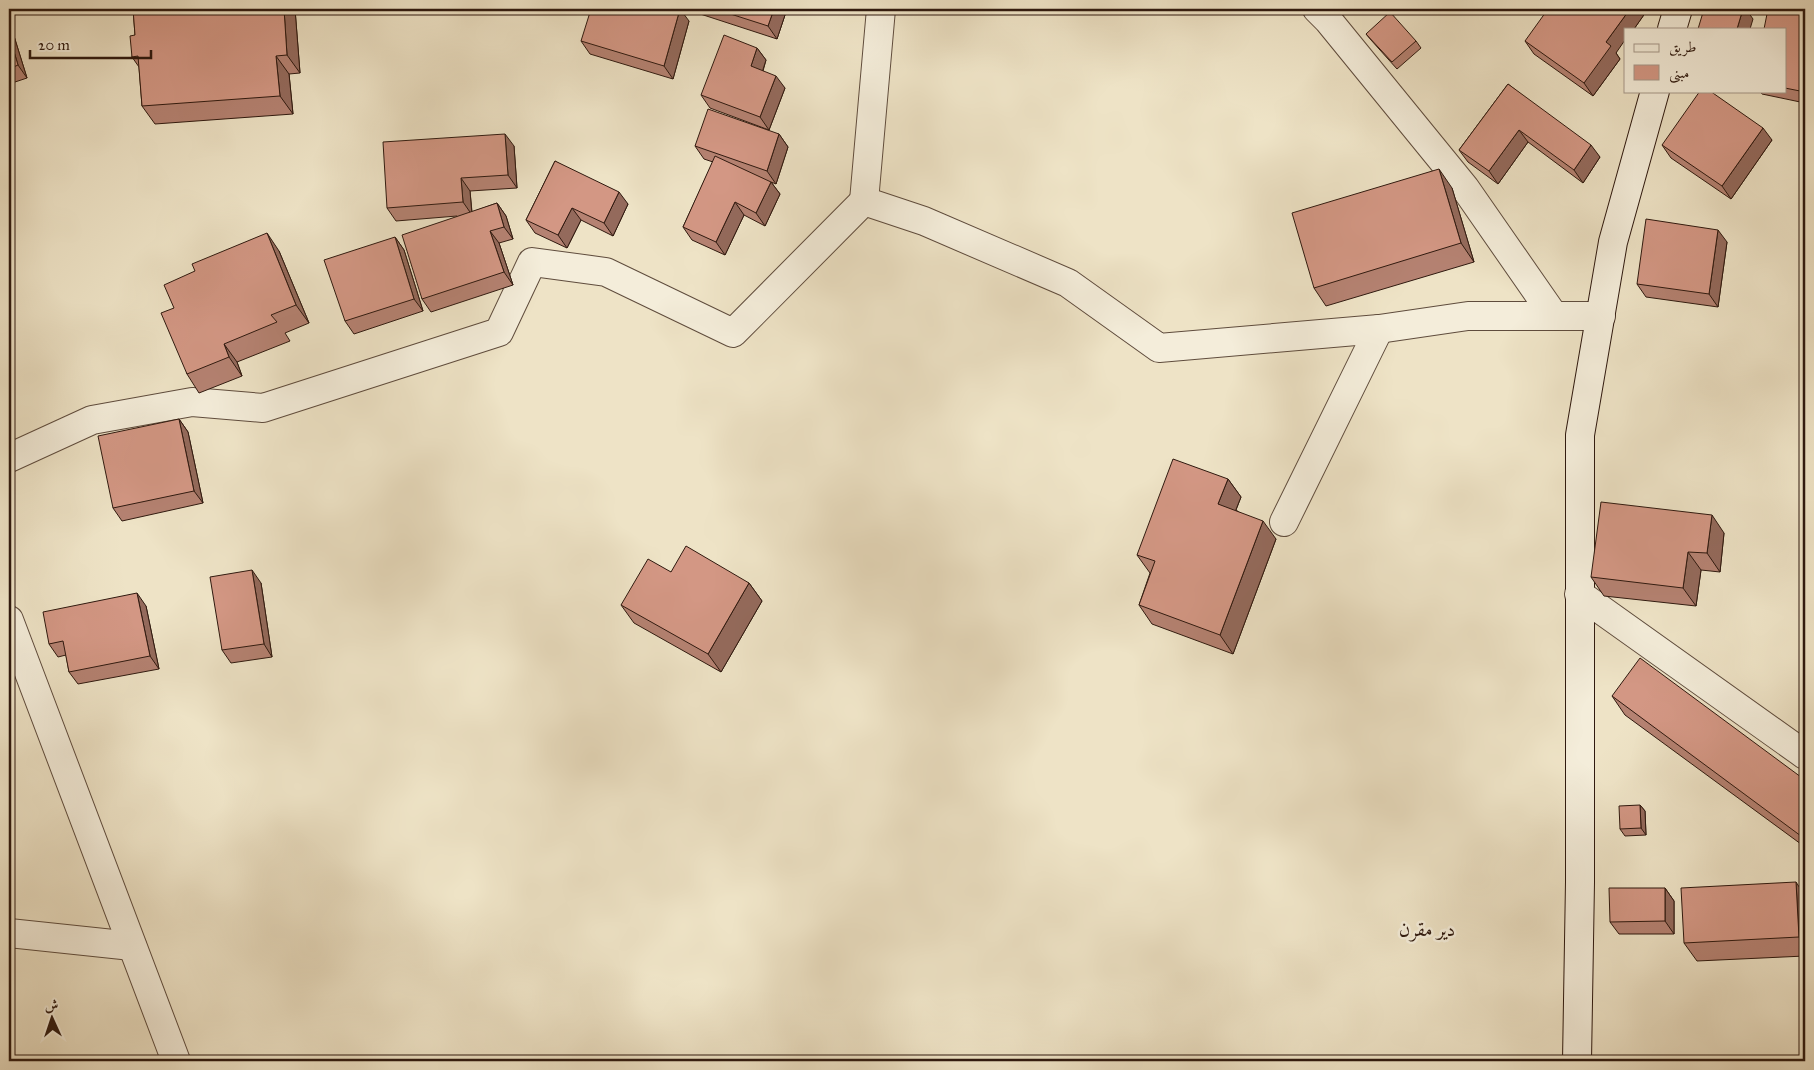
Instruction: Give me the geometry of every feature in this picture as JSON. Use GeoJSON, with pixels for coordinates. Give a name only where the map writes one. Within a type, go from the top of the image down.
{"type":"FeatureCollection","features":[{"type":"Feature","properties":{"kind":"street"},"geometry":{"type":"LineString","coordinates":[[9,458],[92,420],[192,402],[263,408],[500,332],[532,262],[606,272],[733,333],[864,201],[881,9]]}},
{"type":"Feature","properties":{"kind":"street"},"geometry":{"type":"LineString","coordinates":[[1317,9],[1465,188],[1554,316]]}},
{"type":"Feature","properties":{"kind":"street"},"geometry":{"type":"LineString","coordinates":[[1672,28],[1678,9]]}},
{"type":"Feature","properties":{"kind":"street"},"geometry":{"type":"LineString","coordinates":[[1577,1061],[1580,882],[1580,435],[1613,242],[1655,92]]}},
{"type":"Feature","properties":{"kind":"street"},"geometry":{"type":"LineString","coordinates":[[864,201],[924,221],[1068,283],[1158,348],[1379,329],[1468,316],[1601,316]]}},
{"type":"Feature","properties":{"kind":"street"},"geometry":{"type":"LineString","coordinates":[[1284,522],[1379,329]]}},
{"type":"Feature","properties":{"kind":"street"},"geometry":{"type":"LineString","coordinates":[[1579,594],[1805,755]]}},
{"type":"Feature","properties":{"kind":"street"},"geometry":{"type":"LineString","coordinates":[[9,620],[176,1061]]}},
{"type":"Feature","properties":{"kind":"street"},"geometry":{"type":"LineString","coordinates":[[9,933],[132,946]]}},
{"type":"Feature","properties":{"kind":"building"},"geometry":{"type":"Polygon","coordinates":[[[133,9],[284,9],[287,55],[276,56],[280,96],[142,106],[138,56],[132,57],[130,36],[135,35],[133,9]]]}},
{"type":"Feature","properties":{"kind":"building"},"geometry":{"type":"Polygon","coordinates":[[[591,9],[680,9],[664,66],[581,41],[591,9]]]}},
{"type":"Feature","properties":{"kind":"building"},"geometry":{"type":"Polygon","coordinates":[[[715,9],[774,9],[768,26],[715,9]]]}},
{"type":"Feature","properties":{"kind":"building"},"geometry":{"type":"Polygon","coordinates":[[[1548,9],[1630,9],[1606,42],[1611,46],[1584,83],[1525,41],[1548,9]]]}},
{"type":"Feature","properties":{"kind":"building"},"geometry":{"type":"Polygon","coordinates":[[[1704,9],[1743,9],[1737,28],[1698,28],[1704,9]]]}},
{"type":"Feature","properties":{"kind":"building"},"geometry":{"type":"Polygon","coordinates":[[[1768,9],[1805,14],[1805,92],[1786,88],[1786,28],[1764,28],[1768,9]]]}},
{"type":"Feature","properties":{"kind":"building"},"geometry":{"type":"Polygon","coordinates":[[[1390,12],[1416,41],[1392,62],[1366,34],[1390,12]]]}},
{"type":"Feature","properties":{"kind":"building"},"geometry":{"type":"Polygon","coordinates":[[[9,35],[18,65],[9,69],[9,35]]]}},
{"type":"Feature","properties":{"kind":"building"},"geometry":{"type":"Polygon","coordinates":[[[724,35],[757,48],[751,66],[776,76],[760,117],[701,95],[724,35]]]}},
{"type":"Feature","properties":{"kind":"building"},"geometry":{"type":"Polygon","coordinates":[[[1508,84],[1591,145],[1574,170],[1519,130],[1489,171],[1459,150],[1508,84]]]}},
{"type":"Feature","properties":{"kind":"building"},"geometry":{"type":"Polygon","coordinates":[[[1699,92],[1711,92],[1763,128],[1722,186],[1662,145],[1699,92]]]}},
{"type":"Feature","properties":{"kind":"building"},"geometry":{"type":"Polygon","coordinates":[[[708,109],[779,134],[767,171],[695,146],[708,109]]]}},
{"type":"Feature","properties":{"kind":"building"},"geometry":{"type":"Polygon","coordinates":[[[505,134],[508,175],[461,178],[463,202],[387,208],[383,142],[505,134]]]}},
{"type":"Feature","properties":{"kind":"building"},"geometry":{"type":"Polygon","coordinates":[[[715,156],[771,182],[756,213],[735,202],[716,242],[683,227],[715,156]]]}},
{"type":"Feature","properties":{"kind":"building"},"geometry":{"type":"Polygon","coordinates":[[[555,161],[619,192],[604,223],[572,208],[558,235],[526,220],[555,161]]]}},
{"type":"Feature","properties":{"kind":"building"},"geometry":{"type":"Polygon","coordinates":[[[1439,169],[1461,243],[1314,288],[1292,213],[1439,169]]]}},
{"type":"Feature","properties":{"kind":"building"},"geometry":{"type":"Polygon","coordinates":[[[497,203],[504,227],[490,231],[504,272],[422,299],[402,235],[497,203]]]}},
{"type":"Feature","properties":{"kind":"building"},"geometry":{"type":"Polygon","coordinates":[[[1646,219],[1718,230],[1709,294],[1637,284],[1646,219]]]}},
{"type":"Feature","properties":{"kind":"building"},"geometry":{"type":"Polygon","coordinates":[[[267,233],[296,305],[271,315],[277,322],[224,344],[229,357],[187,374],[161,313],[174,308],[164,285],[195,271],[192,264],[267,233]]]}},
{"type":"Feature","properties":{"kind":"building"},"geometry":{"type":"Polygon","coordinates":[[[395,237],[414,299],[345,321],[324,260],[395,237]]]}},
{"type":"Feature","properties":{"kind":"building"},"geometry":{"type":"Polygon","coordinates":[[[179,419],[194,491],[113,508],[98,436],[179,419]]]}},
{"type":"Feature","properties":{"kind":"building"},"geometry":{"type":"Polygon","coordinates":[[[1173,459],[1228,479],[1218,504],[1263,521],[1220,635],[1139,605],[1155,561],[1137,555],[1173,459]]]}},
{"type":"Feature","properties":{"kind":"building"},"geometry":{"type":"Polygon","coordinates":[[[1601,502],[1712,515],[1707,553],[1688,552],[1683,588],[1591,577],[1601,502]]]}},
{"type":"Feature","properties":{"kind":"building"},"geometry":{"type":"Polygon","coordinates":[[[686,546],[749,583],[708,654],[621,605],[648,559],[671,572],[686,546]]]}},
{"type":"Feature","properties":{"kind":"building"},"geometry":{"type":"Polygon","coordinates":[[[252,570],[264,644],[222,650],[210,577],[252,570]]]}},
{"type":"Feature","properties":{"kind":"building"},"geometry":{"type":"Polygon","coordinates":[[[137,593],[150,656],[69,672],[63,641],[49,644],[43,612],[137,593]]]}},
{"type":"Feature","properties":{"kind":"building"},"geometry":{"type":"Polygon","coordinates":[[[1640,658],[1805,780],[1805,839],[1612,696],[1640,658]]]}},
{"type":"Feature","properties":{"kind":"building"},"geometry":{"type":"Polygon","coordinates":[[[1640,805],[1641,828],[1620,829],[1619,806],[1640,805]]]}},
{"type":"Feature","properties":{"kind":"building"},"geometry":{"type":"Polygon","coordinates":[[[1796,882],[1799,937],[1684,943],[1681,888],[1796,882]]]}},
{"type":"Feature","properties":{"kind":"building"},"geometry":{"type":"Polygon","coordinates":[[[1609,888],[1665,888],[1665,921],[1610,922],[1609,888]]]}},
{"type":"Feature","properties":{"kind":"district","name":"دير مقرن"},"geometry":{"type":"Point","coordinates":[1427,929]}}]}
